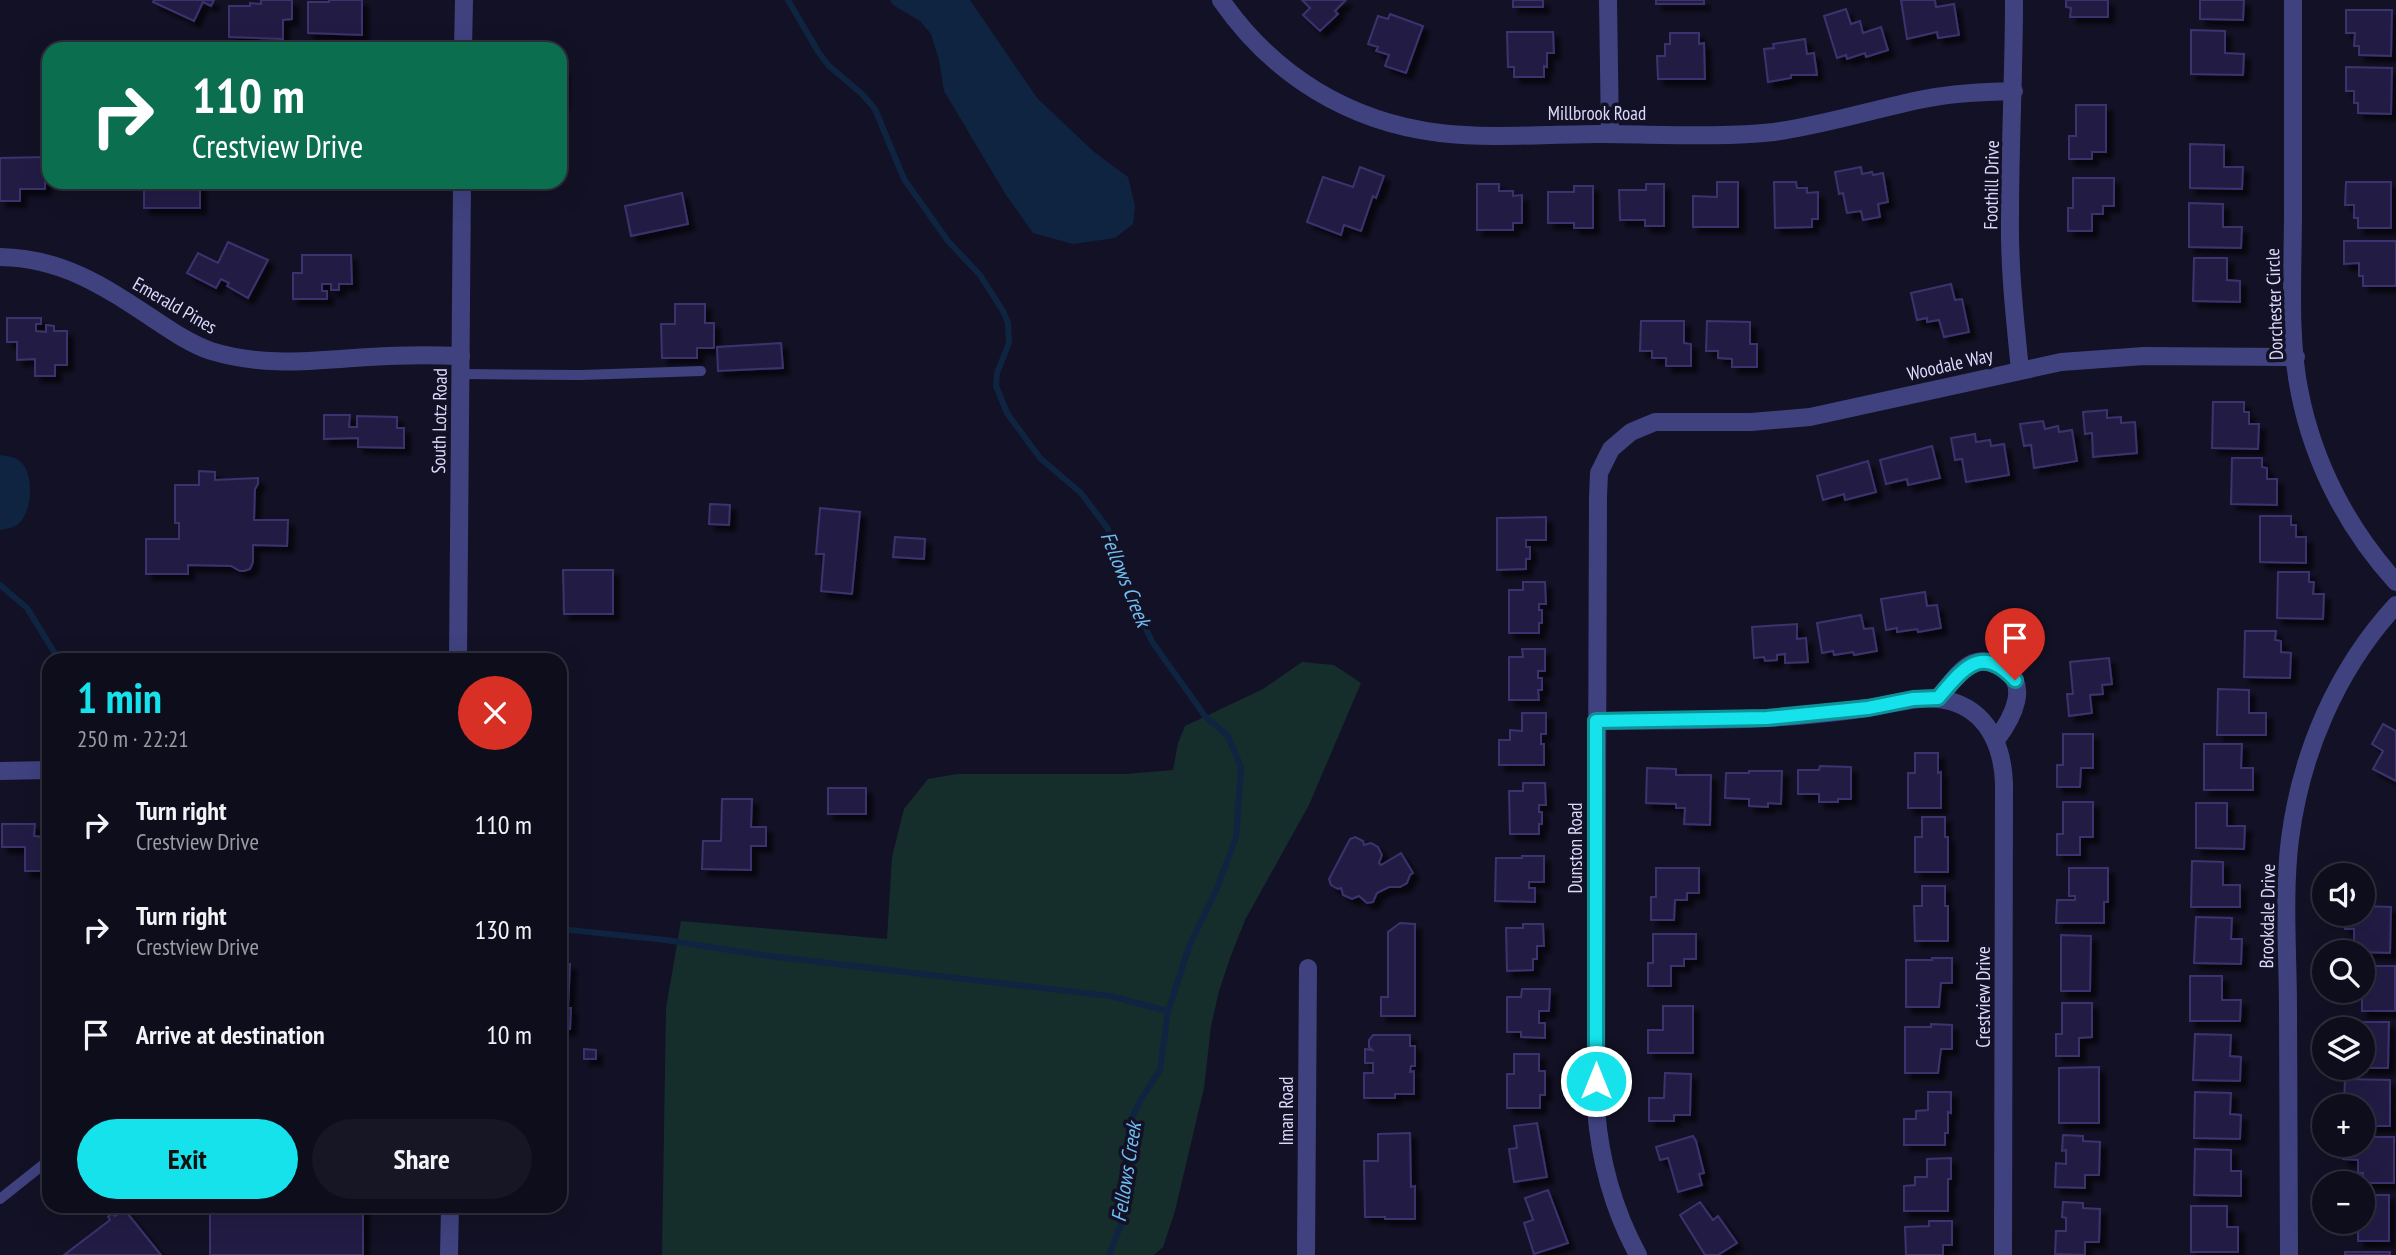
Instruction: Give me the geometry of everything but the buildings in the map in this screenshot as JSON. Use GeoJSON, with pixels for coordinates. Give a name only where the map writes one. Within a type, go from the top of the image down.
{"type":"FeatureCollection","features":[{"type":"Feature","properties":{"kind":"street"},"geometry":{"type":"LineString","coordinates":[[463,42],[464,0]]}},
{"type":"Feature","properties":{"kind":"street","name":"Millbrook Road"},"geometry":{"type":"LineString","coordinates":[[1221,0],[1250,37],[1289,74],[1349,109],[1416,130],[1456,134],[1775,132],[1830,122],[1928,98],[1972,92],[2014,91]]}},
{"type":"Feature","properties":{"kind":"street"},"geometry":{"type":"LineString","coordinates":[[1608,0],[1610,134]]}},
{"type":"Feature","properties":{"kind":"street","name":"Foothill Drive"},"geometry":{"type":"LineString","coordinates":[[2014,0],[2010,216],[2012,287],[2020,370]]}},
{"type":"Feature","properties":{"kind":"street","name":"Dorchester Circle"},"geometry":{"type":"LineString","coordinates":[[2293,0],[2293,320],[2299,392],[2307,423],[2330,484],[2365,543],[2396,582]]}},
{"type":"Feature","properties":{"kind":"street","name":"South Lotz Road"},"geometry":{"type":"LineString","coordinates":[[458,653],[462,189]]}},
{"type":"Feature","properties":{"kind":"street","name":"Emerald Pines"},"geometry":{"type":"LineString","coordinates":[[0,257],[32,260],[76,272],[96,282],[185,340],[231,356],[293,363],[381,356],[461,356]]}},
{"type":"Feature","properties":{"kind":"street","name":"Woodale Way"},"geometry":{"type":"LineString","coordinates":[[1619,440],[1655,422],[1751,422],[1810,417],[2061,362],[2144,356],[2296,357]]}},
{"type":"Feature","properties":{"kind":"street","name":"Dunston Road"},"geometry":{"type":"LineString","coordinates":[[1619,440],[1604,460],[1599,473],[1596,1117],[1600,1150],[1611,1197],[1638,1255]]}},
{"type":"Feature","properties":{"kind":"street","name":"Brookdale Drive"},"geometry":{"type":"LineString","coordinates":[[2289,1255],[2288,882],[2294,812],[2313,743],[2329,705],[2365,644],[2396,605]]}},
{"type":"Feature","properties":{"kind":"street"},"geometry":{"type":"LineString","coordinates":[[1938,698],[1972,663],[1991,662],[2005,668],[2015,680],[2018,694],[2007,726],[1996,740]]}},
{"type":"Feature","properties":{"kind":"street","name":"Crestview Drive"},"geometry":{"type":"LineString","coordinates":[[1596,721],[1767,718],[1938,698],[1959,704],[1985,722],[1996,740],[2002,758],[2004,785],[2003,1255]]}},
{"type":"Feature","properties":{"kind":"street"},"geometry":{"type":"LineString","coordinates":[[0,771],[42,770]]}},
{"type":"Feature","properties":{"kind":"street","name":"Iman Road"},"geometry":{"type":"LineString","coordinates":[[1306,1255],[1308,968]]}},
{"type":"Feature","properties":{"kind":"street"},"geometry":{"type":"LineString","coordinates":[[449,1255],[450,1213]]}},
{"type":"Feature","properties":{"kind":"lane"},"geometry":{"type":"LineString","coordinates":[[461,374],[581,375],[701,370]]}},
{"type":"Feature","properties":{"kind":"lane"},"geometry":{"type":"LineString","coordinates":[[0,1199],[42,1166]]}},
{"type":"Feature","properties":{"kind":"green space"},"geometry":{"type":"Polygon","coordinates":[[[1302,662],[1334,665],[1361,683],[1309,805],[1245,920],[1230,958],[1211,1026],[1204,1088],[1175,1211],[1163,1247],[1154,1255],[662,1255],[666,1008],[681,921],[887,939],[892,857],[904,809],[928,779],[957,774],[1126,774],[1173,770],[1178,743],[1185,726],[1263,689],[1302,662]]]}},
{"type":"Feature","properties":{"kind":"water"},"geometry":{"type":"Polygon","coordinates":[[[890,0],[970,0],[1037,98],[1093,151],[1128,177],[1135,206],[1133,224],[1115,238],[1073,244],[1033,233],[1006,195],[944,91],[931,34],[920,21],[893,5],[890,0]]]}},
{"type":"Feature","properties":{"kind":"water"},"geometry":{"type":"Polygon","coordinates":[[[0,455],[21,462],[28,476],[30,495],[22,520],[15,526],[0,530],[0,455]]]}},
{"type":"Feature","properties":{"kind":"waterway","name":"Fellows Creek"},"geometry":{"type":"LineString","coordinates":[[788,0],[829,66],[875,109],[904,179],[948,241],[980,275],[1003,311],[1008,323],[1009,343],[997,373],[996,386],[1007,413],[1040,458],[1081,493],[1108,529],[1124,585],[1153,643],[1205,716],[1228,736],[1241,767],[1236,838],[1215,893],[1190,944],[1168,1011],[1160,1070],[1129,1124],[1126,1200],[1120,1227],[1109,1255]]}},
{"type":"Feature","properties":{"kind":"waterway"},"geometry":{"type":"LineString","coordinates":[[0,585],[27,608],[55,653]]}},
{"type":"Feature","properties":{"kind":"waterway"},"geometry":{"type":"LineString","coordinates":[[567,930],[1110,996],[1168,1011]]}},
{"type":"Feature","properties":{"kind":"route"},"geometry":{"type":"LineString","coordinates":[[1596,1081],[1596,721],[1767,718],[1938,698],[1960,673],[1972,663],[1982,661],[2005,668],[2015,680]]}}]}
